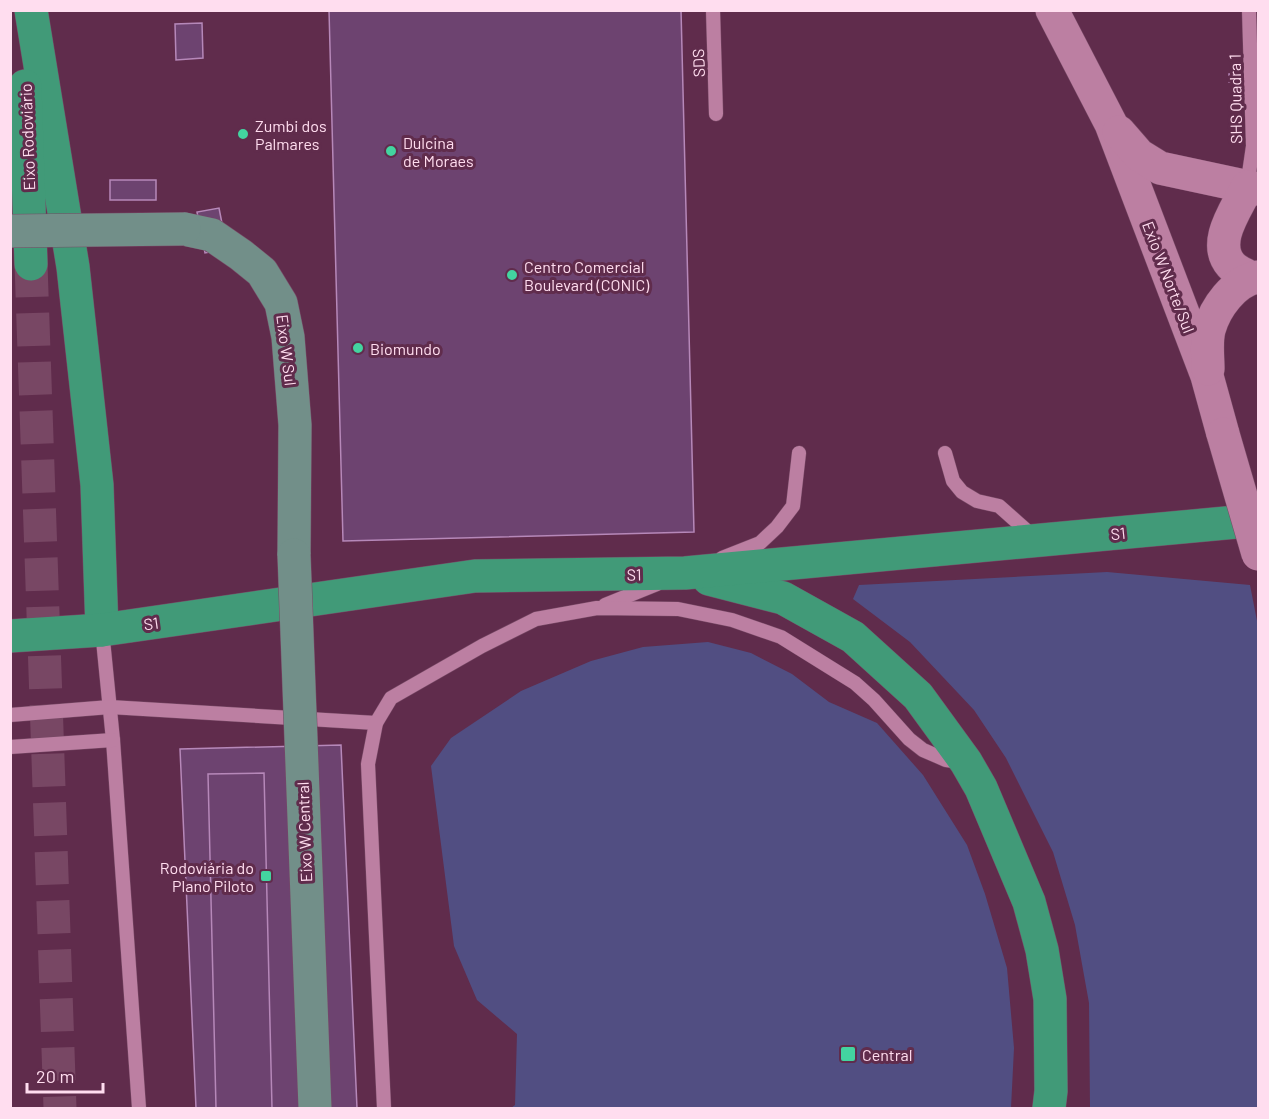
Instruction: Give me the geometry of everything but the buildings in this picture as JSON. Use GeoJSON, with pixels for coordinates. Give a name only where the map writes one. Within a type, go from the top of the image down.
{"type":"FeatureCollection","features":[{"type":"Feature","properties":{"kind":"highway","name":"Eixo Rodoviário"},"geometry":{"type":"LineString","coordinates":[[23,10],[31,264]]}},
{"type":"Feature","properties":{"kind":"highway"},"geometry":{"type":"LineString","coordinates":[[31,10],[75,290],[97,484],[102,630]]}},
{"type":"Feature","properties":{"kind":"highway","name":"S1"},"geometry":{"type":"LineString","coordinates":[[10,636],[102,630],[475,576],[685,573],[1258,520]]}},
{"type":"Feature","properties":{"kind":"highway"},"geometry":{"type":"LineString","coordinates":[[685,573],[783,598],[853,638],[918,696],[966,762],[981,788],[1029,902],[1042,950],[1050,999],[1051,1091],[1049,1108]]}},
{"type":"Feature","properties":{"kind":"main road","name":"Exio W Norte/Sul"},"geometry":{"type":"LineString","coordinates":[[1052,10],[1111,124],[1207,376],[1258,554]]}},
{"type":"Feature","properties":{"kind":"main road"},"geometry":{"type":"LineString","coordinates":[[1111,124],[1139,155],[1160,168],[1253,188],[1228,225],[1223,241],[1225,255],[1232,266],[1255,278]]}},
{"type":"Feature","properties":{"kind":"main road","name":"Eixo W Sul"},"geometry":{"type":"LineString","coordinates":[[10,231],[184,229],[212,235],[262,272],[281,303],[288,337],[295,425],[294,555]]}},
{"type":"Feature","properties":{"kind":"main road"},"geometry":{"type":"LineString","coordinates":[[1207,376],[1209,331],[1225,297],[1255,278]]}},
{"type":"Feature","properties":{"kind":"main road","name":"Eixo W Central"},"geometry":{"type":"LineString","coordinates":[[294,555],[315,1108]]}},
{"type":"Feature","properties":{"kind":"lane","name":"SDS"},"geometry":{"type":"LineString","coordinates":[[713,10],[716,114]]}},
{"type":"Feature","properties":{"kind":"lane","name":"SHS Quadra 1"},"geometry":{"type":"LineString","coordinates":[[1249,10],[1253,188]]}},
{"type":"Feature","properties":{"kind":"lane"},"geometry":{"type":"LineString","coordinates":[[597,608],[760,543],[777,527],[793,506],[799,453]]}},
{"type":"Feature","properties":{"kind":"lane"},"geometry":{"type":"LineString","coordinates":[[945,453],[953,481],[962,492],[977,501],[999,506],[1039,541]]}},
{"type":"Feature","properties":{"kind":"lane"},"geometry":{"type":"LineString","coordinates":[[384,1108],[368,764],[376,723],[391,698],[482,646],[536,619],[597,608],[678,609],[732,620],[781,637],[855,683],[922,750],[946,760],[966,762]]}},
{"type":"Feature","properties":{"kind":"lane"},"geometry":{"type":"LineString","coordinates":[[102,630],[113,740],[139,1108]]}},
{"type":"Feature","properties":{"kind":"lane"},"geometry":{"type":"LineString","coordinates":[[10,715],[110,707],[376,723]]}},
{"type":"Feature","properties":{"kind":"lane"},"geometry":{"type":"LineString","coordinates":[[10,747],[113,740]]}},
{"type":"Feature","properties":{"kind":"shaded area"},"geometry":{"type":"Polygon","coordinates":[[[1107,572],[1250,585],[1258,626],[1258,1108],[1090,1108],[1089,1003],[1075,925],[1053,852],[1006,758],[974,710],[910,642],[853,599],[859,585],[1107,572]]]}},
{"type":"Feature","properties":{"kind":"shaded area"},"geometry":{"type":"Polygon","coordinates":[[[708,642],[751,653],[792,674],[829,702],[877,723],[923,775],[967,845],[985,894],[1007,968],[1014,1048],[1011,1108],[511,1108],[515,1105],[517,1034],[477,1000],[454,946],[431,766],[451,738],[521,691],[591,661],[643,647],[708,642]]]}},
{"type":"Feature","properties":{"kind":"tunnel"},"geometry":{"type":"LineString","coordinates":[[31,264],[60,1108]]}},
{"type":"Feature","properties":{"kind":"place","name":"Zumbi dos Palmares"},"geometry":{"type":"Point","coordinates":[243,134]}},
{"type":"Feature","properties":{"kind":"place","name":"Dulcina de Moraes"},"geometry":{"type":"Point","coordinates":[391,151]}},
{"type":"Feature","properties":{"kind":"place","name":"Centro Comercial Boulevard (CONIC)"},"geometry":{"type":"Point","coordinates":[512,275]}},
{"type":"Feature","properties":{"kind":"place","name":"Biomundo"},"geometry":{"type":"Point","coordinates":[358,348]}},
{"type":"Feature","properties":{"kind":"place","name":"Rodoviária do Plano Piloto"},"geometry":{"type":"Point","coordinates":[266,876]}},
{"type":"Feature","properties":{"kind":"place","name":"Central"},"geometry":{"type":"Point","coordinates":[848,1054]}}]}
